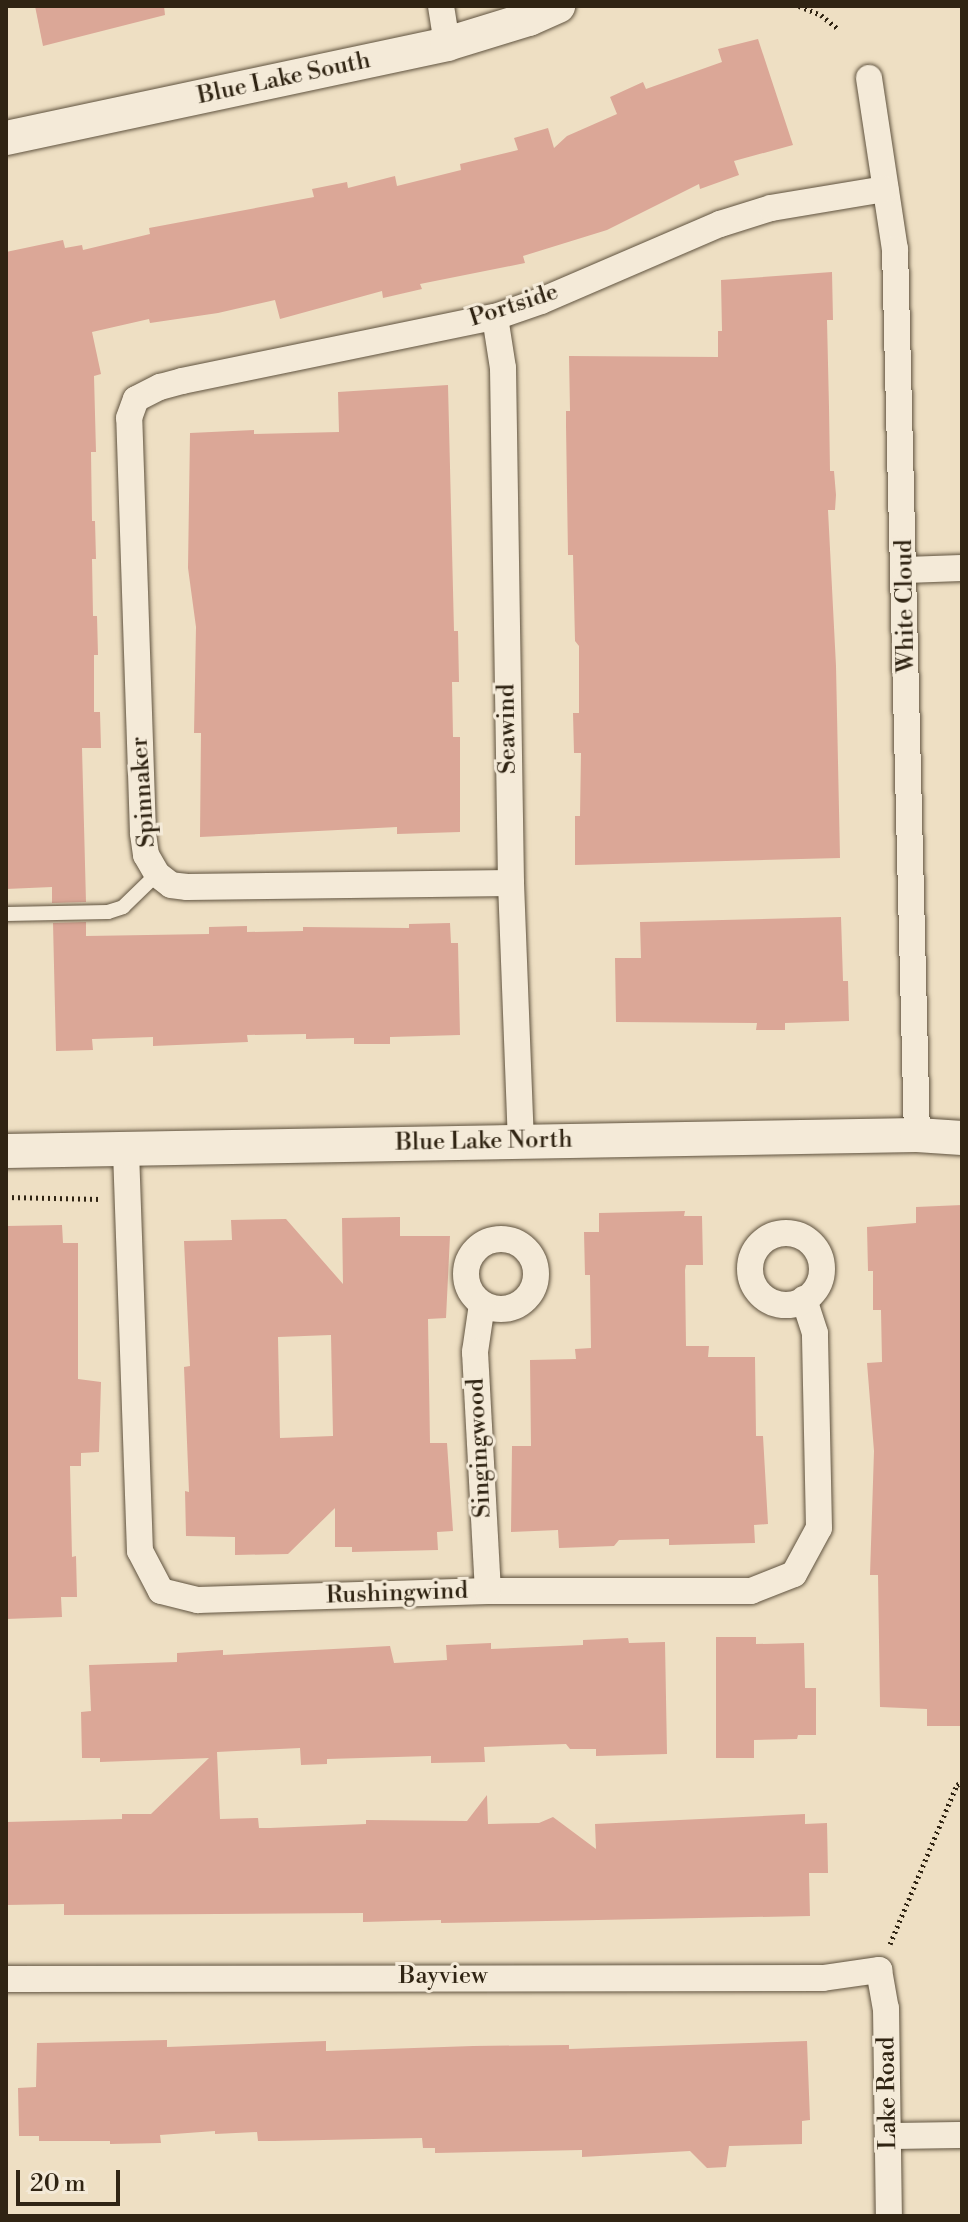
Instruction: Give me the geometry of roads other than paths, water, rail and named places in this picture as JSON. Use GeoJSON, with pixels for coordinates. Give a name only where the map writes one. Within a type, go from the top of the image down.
{"type":"FeatureCollection","features":[{"type":"Feature","properties":{"kind":"street"},"geometry":{"type":"LineString","coordinates":[[441,6],[447,44]]}},
{"type":"Feature","properties":{"kind":"street","name":"Blue Lake South"},"geometry":{"type":"LineString","coordinates":[[6,138],[447,44],[529,19],[558,6]]}},
{"type":"Feature","properties":{"kind":"street","name":"White Cloud"},"geometry":{"type":"LineString","coordinates":[[869,78],[895,249],[917,1135]]}},
{"type":"Feature","properties":{"kind":"street","name":"Portside"},"geometry":{"type":"LineString","coordinates":[[136,399],[160,387],[182,381],[495,317],[541,301],[720,224],[771,208],[885,189]]}},
{"type":"Feature","properties":{"kind":"street","name":"Seawind"},"geometry":{"type":"LineString","coordinates":[[495,317],[503,368],[511,883],[521,1141]]}},
{"type":"Feature","properties":{"kind":"street","name":"Spinnaker"},"geometry":{"type":"LineString","coordinates":[[136,399],[129,418],[143,833],[146,855],[157,874],[171,885],[187,887],[511,883]]}},
{"type":"Feature","properties":{"kind":"street"},"geometry":{"type":"LineString","coordinates":[[905,570],[962,568]]}},
{"type":"Feature","properties":{"kind":"street","name":"Blue Lake North"},"geometry":{"type":"LineString","coordinates":[[6,1151],[917,1135],[962,1138]]}},
{"type":"Feature","properties":{"kind":"street","name":"Rushingwind"},"geometry":{"type":"LineString","coordinates":[[126,1151],[140,1551],[161,1591],[198,1600],[488,1591],[751,1591],[794,1574],[819,1528],[815,1333],[804,1299]]}},
{"type":"Feature","properties":{"kind":"street","name":"Singingwood"},"geometry":{"type":"LineString","coordinates":[[482,1304],[475,1352],[488,1591]]}},
{"type":"Feature","properties":{"kind":"street","name":"Bayview"},"geometry":{"type":"LineString","coordinates":[[6,1979],[823,1978],[879,1970]]}},
{"type":"Feature","properties":{"kind":"street","name":"Lake Road"},"geometry":{"type":"LineString","coordinates":[[879,1970],[886,2008],[889,2216]]}},
{"type":"Feature","properties":{"kind":"street"},"geometry":{"type":"LineString","coordinates":[[890,2136],[962,2135]]}},
{"type":"Feature","properties":{"kind":"lane"},"geometry":{"type":"LineString","coordinates":[[6,914],[108,912],[123,907],[157,874]]}}]}
